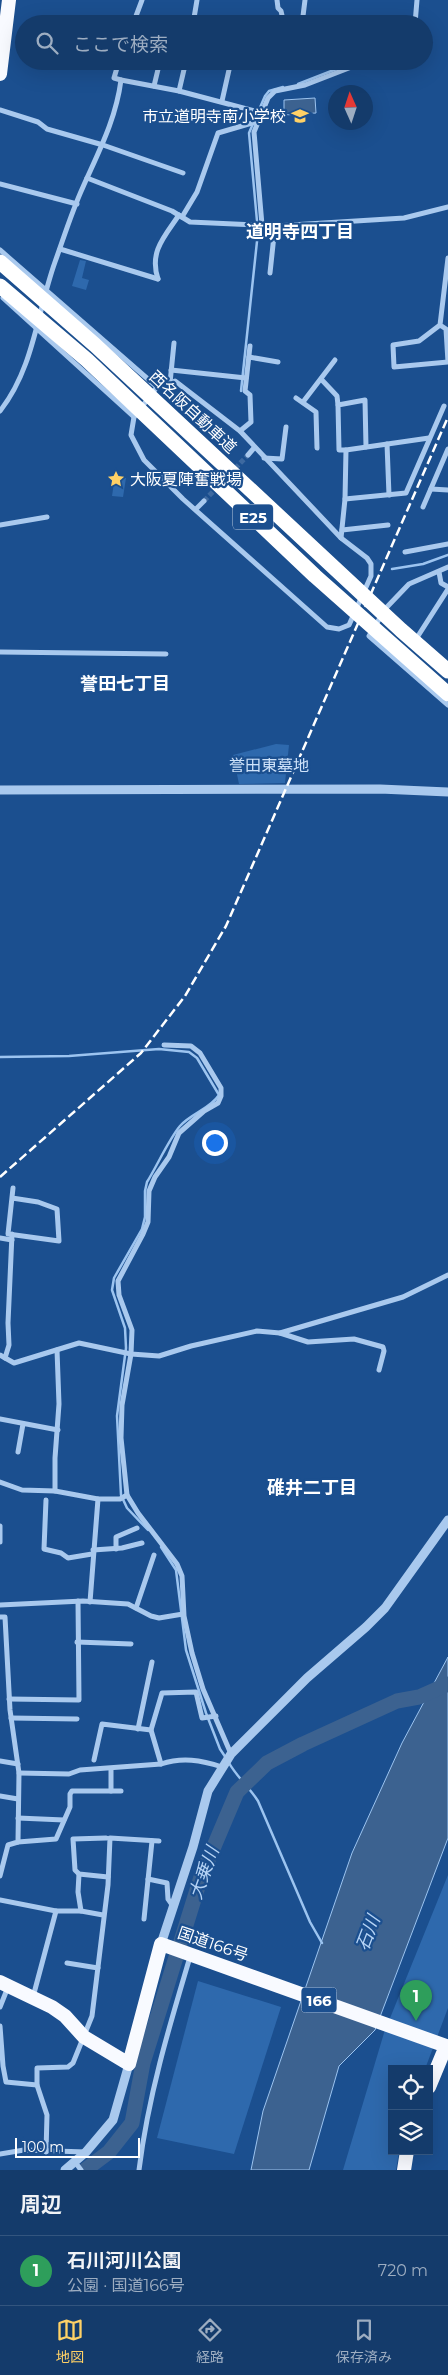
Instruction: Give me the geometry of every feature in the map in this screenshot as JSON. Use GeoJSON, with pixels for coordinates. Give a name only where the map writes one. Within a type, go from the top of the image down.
{"type":"FeatureCollection","features":[{"type":"Feature","properties":{"kind":"highway"},"geometry":{"type":"LineString","coordinates":[[0,74],[9,0]]}},
{"type":"Feature","properties":{"kind":"highway","name":"西名阪自動車道"},"geometry":{"type":"LineString","coordinates":[[0,262],[95,345],[362,594],[448,671]]}},
{"type":"Feature","properties":{"kind":"highway","name":"E25"},"geometry":{"type":"LineString","coordinates":[[0,286],[87,360],[354,610],[448,694]]}},
{"type":"Feature","properties":{"kind":"highway","name":"国道166号"},"geometry":{"type":"LineString","coordinates":[[129,2064],[163,1945],[444,2043],[433,2075]]}},
{"type":"Feature","properties":{"kind":"highway"},"geometry":{"type":"LineString","coordinates":[[4,1984],[64,2016],[84,2037],[129,2064]]}},
{"type":"Feature","properties":{"kind":"highway"},"geometry":{"type":"LineString","coordinates":[[404,2170],[406,2155]]}},
{"type":"Feature","properties":{"kind":"street"},"geometry":{"type":"LineString","coordinates":[[136,15],[142,0]]}},
{"type":"Feature","properties":{"kind":"street"},"geometry":{"type":"LineString","coordinates":[[194,15],[197,0]]}},
{"type":"Feature","properties":{"kind":"street"},"geometry":{"type":"LineString","coordinates":[[277,0],[278,8],[282,15]]}},
{"type":"Feature","properties":{"kind":"street"},"geometry":{"type":"LineString","coordinates":[[303,15],[305,0]]}},
{"type":"Feature","properties":{"kind":"street"},"geometry":{"type":"LineString","coordinates":[[416,0],[416,15]]}},
{"type":"Feature","properties":{"kind":"street"},"geometry":{"type":"LineString","coordinates":[[117,70],[114,78],[222,101],[262,113]]}},
{"type":"Feature","properties":{"kind":"street"},"geometry":{"type":"LineString","coordinates":[[154,86],[158,70]]}},
{"type":"Feature","properties":{"kind":"street"},"geometry":{"type":"LineString","coordinates":[[179,91],[184,70]]}},
{"type":"Feature","properties":{"kind":"street"},"geometry":{"type":"LineString","coordinates":[[222,101],[229,70]]}},
{"type":"Feature","properties":{"kind":"street"},"geometry":{"type":"LineString","coordinates":[[259,225],[254,132],[268,98],[275,91],[305,85],[344,70]]}},
{"type":"Feature","properties":{"kind":"street"},"geometry":{"type":"LineString","coordinates":[[0,410],[19,383],[45,290],[76,204],[103,145],[118,104],[121,80]]}},
{"type":"Feature","properties":{"kind":"street"},"geometry":{"type":"LineString","coordinates":[[0,110],[38,122],[47,129],[103,145],[183,174]]}},
{"type":"Feature","properties":{"kind":"street"},"geometry":{"type":"LineString","coordinates":[[60,249],[158,279],[154,263],[155,256],[197,192],[218,132],[259,121]]}},
{"type":"Feature","properties":{"kind":"street"},"geometry":{"type":"LineString","coordinates":[[87,178],[180,216],[190,222],[276,226],[404,218],[448,208]]}},
{"type":"Feature","properties":{"kind":"street"},"geometry":{"type":"LineString","coordinates":[[0,184],[76,204]]}},
{"type":"Feature","properties":{"kind":"street"},"geometry":{"type":"LineString","coordinates":[[270,273],[276,226]]}},
{"type":"Feature","properties":{"kind":"street"},"geometry":{"type":"LineString","coordinates":[[0,250],[157,387]]}},
{"type":"Feature","properties":{"kind":"street"},"geometry":{"type":"LineString","coordinates":[[440,325],[446,329],[448,362],[394,366],[393,345],[420,342],[440,325],[448,261]]}},
{"type":"Feature","properties":{"kind":"street"},"geometry":{"type":"LineString","coordinates":[[0,296],[134,417]]}},
{"type":"Feature","properties":{"kind":"street"},"geometry":{"type":"LineString","coordinates":[[170,383],[174,342]]}},
{"type":"Feature","properties":{"kind":"street"},"geometry":{"type":"LineString","coordinates":[[240,431],[251,422],[250,395],[245,391],[244,378],[250,346]]}},
{"type":"Feature","properties":{"kind":"street"},"geometry":{"type":"LineString","coordinates":[[249,356],[278,362]]}},
{"type":"Feature","properties":{"kind":"street"},"geometry":{"type":"LineString","coordinates":[[303,402],[334,360]]}},
{"type":"Feature","properties":{"kind":"street"},"geometry":{"type":"LineString","coordinates":[[172,370],[244,378]]}},
{"type":"Feature","properties":{"kind":"street"},"geometry":{"type":"LineString","coordinates":[[321,379],[337,396],[339,450],[429,438]]}},
{"type":"Feature","properties":{"kind":"street"},"geometry":{"type":"LineString","coordinates":[[175,381],[240,431],[254,448],[342,538],[367,558],[372,568],[372,576],[350,625],[339,629],[327,627],[144,460],[131,435],[134,417],[157,387],[175,381]]}},
{"type":"Feature","properties":{"kind":"street"},"geometry":{"type":"LineString","coordinates":[[296,398],[316,412],[317,448]]}},
{"type":"Feature","properties":{"kind":"street"},"geometry":{"type":"LineString","coordinates":[[338,405],[364,400],[366,447]]}},
{"type":"Feature","properties":{"kind":"street"},"geometry":{"type":"LineString","coordinates":[[345,499],[406,493],[444,406]]}},
{"type":"Feature","properties":{"kind":"street"},"geometry":{"type":"LineString","coordinates":[[264,458],[282,459],[286,427]]}},
{"type":"Feature","properties":{"kind":"street"},"geometry":{"type":"LineString","coordinates":[[387,444],[389,495]]}},
{"type":"Feature","properties":{"kind":"street"},"geometry":{"type":"LineString","coordinates":[[248,455],[254,448]]}},
{"type":"Feature","properties":{"kind":"street"},"geometry":{"type":"LineString","coordinates":[[423,507],[448,449]]}},
{"type":"Feature","properties":{"kind":"street"},"geometry":{"type":"LineString","coordinates":[[342,538],[346,450]]}},
{"type":"Feature","properties":{"kind":"street"},"geometry":{"type":"LineString","coordinates":[[431,489],[448,490]]}},
{"type":"Feature","properties":{"kind":"street"},"geometry":{"type":"LineString","coordinates":[[196,509],[204,501]]}},
{"type":"Feature","properties":{"kind":"street"},"geometry":{"type":"LineString","coordinates":[[0,525],[47,517]]}},
{"type":"Feature","properties":{"kind":"street"},"geometry":{"type":"LineString","coordinates":[[342,530],[388,525]]}},
{"type":"Feature","properties":{"kind":"street"},"geometry":{"type":"LineString","coordinates":[[404,552],[448,544]]}},
{"type":"Feature","properties":{"kind":"street"},"geometry":{"type":"LineString","coordinates":[[448,567],[409,584],[386,608],[370,636],[448,705]]}},
{"type":"Feature","properties":{"kind":"street"},"geometry":{"type":"LineString","coordinates":[[418,636],[448,588],[441,583],[439,572]]}},
{"type":"Feature","properties":{"kind":"street"},"geometry":{"type":"LineString","coordinates":[[386,608],[448,662]]}},
{"type":"Feature","properties":{"kind":"street"},"geometry":{"type":"LineString","coordinates":[[0,652],[166,654]]}},
{"type":"Feature","properties":{"kind":"street"},"geometry":{"type":"LineString","coordinates":[[0,790],[380,789],[448,792]]}},
{"type":"Feature","properties":{"kind":"street"},"geometry":{"type":"LineString","coordinates":[[164,1045],[191,1046],[200,1053],[221,1088],[221,1096],[218,1103],[204,1111],[179,1133],[169,1157],[155,1177],[149,1191],[148,1222],[118,1281],[119,1295],[132,1330],[131,1354],[122,1405],[121,1438],[127,1495],[138,1514],[177,1564],[182,1576],[184,1614],[192,1653],[203,1689],[231,1754]]}},
{"type":"Feature","properties":{"kind":"street"},"geometry":{"type":"LineString","coordinates":[[12,1188],[8,1234],[12,1237],[8,1323],[9,1345],[2,1356],[14,1363],[79,1343],[131,1354],[159,1356],[191,1346],[257,1331],[280,1333],[308,1342],[354,1339],[383,1346],[384,1351],[379,1370]]}},
{"type":"Feature","properties":{"kind":"street"},"geometry":{"type":"LineString","coordinates":[[0,1238],[12,1237],[59,1242],[57,1209],[38,1202],[12,1198]]}},
{"type":"Feature","properties":{"kind":"street"},"geometry":{"type":"LineString","coordinates":[[280,1333],[403,1297],[448,1275]]}},
{"type":"Feature","properties":{"kind":"street"},"geometry":{"type":"LineString","coordinates":[[56,1491],[55,1458],[58,1430],[57,1350]]}},
{"type":"Feature","properties":{"kind":"street"},"geometry":{"type":"LineString","coordinates":[[0,1419],[58,1430]]}},
{"type":"Feature","properties":{"kind":"street"},"geometry":{"type":"LineString","coordinates":[[18,1452],[24,1424]]}},
{"type":"Feature","properties":{"kind":"street"},"geometry":{"type":"LineString","coordinates":[[0,1482],[22,1490],[56,1491],[98,1500],[120,1499],[127,1495]]}},
{"type":"Feature","properties":{"kind":"street"},"geometry":{"type":"LineString","coordinates":[[46,1500],[44,1550],[61,1554],[68,1558],[142,1543]]}},
{"type":"Feature","properties":{"kind":"street"},"geometry":{"type":"LineString","coordinates":[[90,1602],[98,1500]]}},
{"type":"Feature","properties":{"kind":"street"},"geometry":{"type":"LineString","coordinates":[[163,1945],[208,1791],[222,1767],[231,1754],[307,1678],[385,1608],[448,1520]]}},
{"type":"Feature","properties":{"kind":"street"},"geometry":{"type":"LineString","coordinates":[[0,1526],[0,1542]]}},
{"type":"Feature","properties":{"kind":"street"},"geometry":{"type":"LineString","coordinates":[[116,1549],[116,1537],[137,1528]]}},
{"type":"Feature","properties":{"kind":"street"},"geometry":{"type":"LineString","coordinates":[[136,1608],[154,1555]]}},
{"type":"Feature","properties":{"kind":"street"},"geometry":{"type":"LineString","coordinates":[[9,1699],[78,1700],[78,1602]]}},
{"type":"Feature","properties":{"kind":"street"},"geometry":{"type":"LineString","coordinates":[[0,1605],[90,1602],[128,1604],[159,1618],[184,1614]]}},
{"type":"Feature","properties":{"kind":"street"},"geometry":{"type":"LineString","coordinates":[[0,1616],[5,1617],[9,1699],[19,1773],[18,1842]]}},
{"type":"Feature","properties":{"kind":"street"},"geometry":{"type":"LineString","coordinates":[[77,1642],[131,1644]]}},
{"type":"Feature","properties":{"kind":"street"},"geometry":{"type":"LineString","coordinates":[[0,1658],[7,1658]]}},
{"type":"Feature","properties":{"kind":"street"},"geometry":{"type":"LineString","coordinates":[[138,1728],[152,1662]]}},
{"type":"Feature","properties":{"kind":"street"},"geometry":{"type":"LineString","coordinates":[[161,1764],[151,1730],[162,1693],[196,1692],[202,1718],[216,1716]]}},
{"type":"Feature","properties":{"kind":"street"},"geometry":{"type":"LineString","coordinates":[[11,1718],[76,1719]]}},
{"type":"Feature","properties":{"kind":"street"},"geometry":{"type":"LineString","coordinates":[[94,1760],[102,1724],[151,1730]]}},
{"type":"Feature","properties":{"kind":"street"},"geometry":{"type":"LineString","coordinates":[[19,1773],[69,1774],[80,1770],[111,1770],[161,1764],[174,1760],[204,1761],[222,1767]]}},
{"type":"Feature","properties":{"kind":"street"},"geometry":{"type":"LineString","coordinates":[[0,1761],[18,1764]]}},
{"type":"Feature","properties":{"kind":"street"},"geometry":{"type":"LineString","coordinates":[[111,1770],[111,1791]]}},
{"type":"Feature","properties":{"kind":"street"},"geometry":{"type":"LineString","coordinates":[[0,1876],[8,1845],[18,1842],[56,1839],[70,1807],[70,1794],[72,1791],[121,1791]]}},
{"type":"Feature","properties":{"kind":"street"},"geometry":{"type":"LineString","coordinates":[[0,1796],[18,1799]]}},
{"type":"Feature","properties":{"kind":"street"},"geometry":{"type":"LineString","coordinates":[[18,1818],[64,1820]]}},
{"type":"Feature","properties":{"kind":"street"},"geometry":{"type":"LineString","coordinates":[[106,1838],[73,1839],[75,1870],[79,1874],[108,1877]]}},
{"type":"Feature","properties":{"kind":"street"},"geometry":{"type":"LineString","coordinates":[[46,2152],[47,2115],[37,2084],[37,2068],[68,2067],[73,2063],[92,2016],[108,1877],[110,1838],[159,1841]]}},
{"type":"Feature","properties":{"kind":"street"},"geometry":{"type":"LineString","coordinates":[[144,1919],[152,1841]]}},
{"type":"Feature","properties":{"kind":"street"},"geometry":{"type":"LineString","coordinates":[[79,1874],[78,1892],[81,1911]]}},
{"type":"Feature","properties":{"kind":"street"},"geometry":{"type":"LineString","coordinates":[[148,1879],[167,1883],[168,1899],[173,1906]]}},
{"type":"Feature","properties":{"kind":"street"},"geometry":{"type":"LineString","coordinates":[[0,1900],[56,1911],[81,1911],[103,1915]]}},
{"type":"Feature","properties":{"kind":"street"},"geometry":{"type":"LineString","coordinates":[[33,1998],[56,1911]]}},
{"type":"Feature","properties":{"kind":"street"},"geometry":{"type":"LineString","coordinates":[[139,2170],[148,2114],[163,2050],[191,1954]]}},
{"type":"Feature","properties":{"kind":"street"},"geometry":{"type":"LineString","coordinates":[[67,1963],[98,1968]]}},
{"type":"Feature","properties":{"kind":"street"},"geometry":{"type":"LineString","coordinates":[[0,2007],[4,1984]]}},
{"type":"Feature","properties":{"kind":"street"},"geometry":{"type":"LineString","coordinates":[[0,2026],[1,2066],[6,2082],[37,2084]]}},
{"type":"Feature","properties":{"kind":"street"},"geometry":{"type":"LineString","coordinates":[[65,2170],[78,2166],[86,2152],[113,2120],[129,2064]]}},
{"type":"Feature","properties":{"kind":"street"},"geometry":{"type":"LineString","coordinates":[[0,2154],[24,2150],[86,2152]]}},
{"type":"Feature","properties":{"kind":"green space"},"geometry":{"type":"Polygon","coordinates":[[[80,260],[86,261],[82,278],[89,280],[86,290],[72,286],[80,260]]]}},
{"type":"Feature","properties":{"kind":"green space"},"geometry":{"type":"Polygon","coordinates":[[[115,476],[126,478],[123,497],[112,496],[115,476]]]}},
{"type":"Feature","properties":{"kind":"green space","name":"誉田東墓地"},"geometry":{"type":"Polygon","coordinates":[[[276,744],[289,745],[285,783],[239,784],[233,755],[276,744]]]}},
{"type":"Feature","properties":{"kind":"green space"},"geometry":{"type":"Polygon","coordinates":[[[448,1875],[448,2008],[427,2065],[388,2065],[388,2155],[398,2155],[396,2170],[343,2170],[384,2033],[448,1875]]]}},
{"type":"Feature","properties":{"kind":"green space"},"geometry":{"type":"Polygon","coordinates":[[[198,1981],[281,2007],[234,2154],[157,2138],[198,1981]]]}},
{"type":"Feature","properties":{"kind":"water"},"geometry":{"type":"Polygon","coordinates":[[[315,98],[316,113],[284,115],[284,100],[315,98]]]}},
{"type":"Feature","properties":{"kind":"water","name":"石川"},"geometry":{"type":"Polygon","coordinates":[[[448,1657],[448,1838],[375,2030],[339,2066],[309,2170],[251,2170],[263,2111],[352,1853],[402,1743],[448,1657]]]}},
{"type":"Feature","properties":{"kind":"waterway"},"geometry":{"type":"LineString","coordinates":[[298,84],[334,70]]}},
{"type":"Feature","properties":{"kind":"waterway"},"geometry":{"type":"LineString","coordinates":[[241,391],[258,232],[249,133],[265,96],[269,91],[283,87]]}},
{"type":"Feature","properties":{"kind":"waterway"},"geometry":{"type":"LineString","coordinates":[[392,569],[423,564],[448,555]]}},
{"type":"Feature","properties":{"kind":"waterway"},"geometry":{"type":"LineString","coordinates":[[0,1057],[69,1056],[159,1049],[189,1052],[197,1058],[219,1095],[211,1104],[180,1126],[147,1182],[145,1217],[142,1229],[114,1278],[112,1290],[125,1328],[126,1348],[117,1416],[121,1495],[127,1508],[148,1530]]}},
{"type":"Feature","properties":{"kind":"waterway"},"geometry":{"type":"LineString","coordinates":[[161,1547],[176,1570],[186,1650],[206,1713],[220,1749],[226,1758]]}},
{"type":"Feature","properties":{"kind":"waterway","name":"大乗川"},"geometry":{"type":"LineString","coordinates":[[85,2170],[109,2152],[132,2123],[143,2063],[201,1877],[237,1792],[267,1763],[303,1744],[397,1701],[419,1697],[448,1684]]}},
{"type":"Feature","properties":{"kind":"waterway"},"geometry":{"type":"LineString","coordinates":[[229,1763],[258,1801],[310,1922],[322,1943]]}},
{"type":"Feature","properties":{"kind":"tunnel"},"geometry":{"type":"LineString","coordinates":[[204,501],[248,455]]}},
{"type":"Feature","properties":{"kind":"railway"},"geometry":{"type":"LineString","coordinates":[[0,1177],[141,1053],[185,996],[226,926],[448,417]]}},
{"type":"Feature","properties":{"kind":"place","name":"市立道明寺南小学校"},"geometry":{"type":"Point","coordinates":[300,116]}},
{"type":"Feature","properties":{"kind":"place","name":"大阪夏陣奮戦場"},"geometry":{"type":"Point","coordinates":[116,479]}},
{"type":"Feature","properties":{"kind":"place","name":"石川河川公園"},"geometry":{"type":"Point","coordinates":[416,2021]}},
{"type":"Feature","properties":{"kind":"district","name":"道明寺四丁目"},"geometry":{"type":"Point","coordinates":[300,232]}},
{"type":"Feature","properties":{"kind":"district","name":"誉田七丁目"},"geometry":{"type":"Point","coordinates":[125,684]}},
{"type":"Feature","properties":{"kind":"district","name":"碓井二丁目"},"geometry":{"type":"Point","coordinates":[312,1488]}}]}
